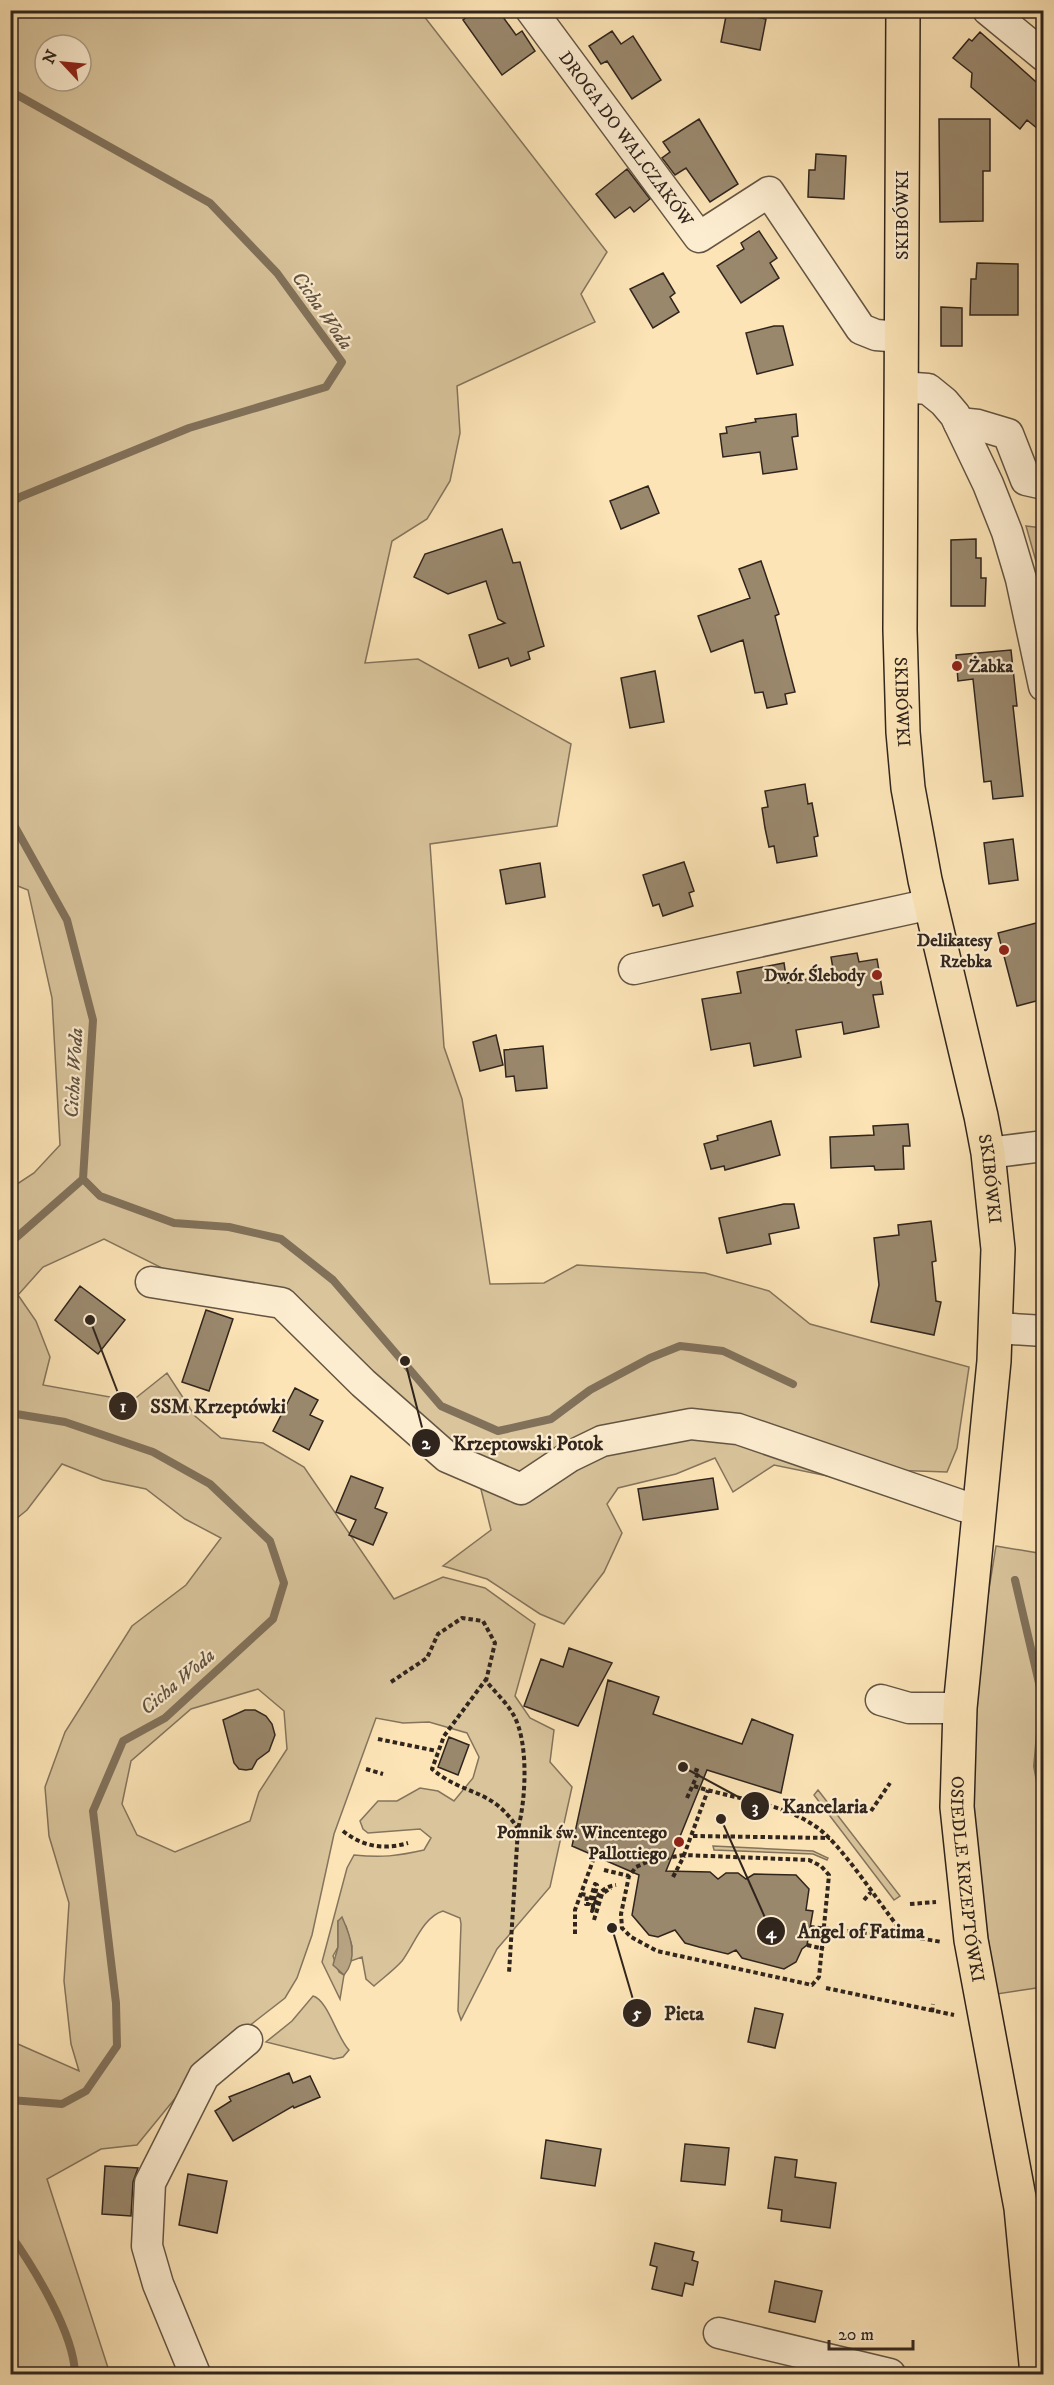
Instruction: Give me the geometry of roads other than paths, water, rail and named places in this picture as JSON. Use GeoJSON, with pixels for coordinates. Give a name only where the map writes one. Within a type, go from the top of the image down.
{"type":"FeatureCollection","features":[{"type":"Feature","properties":{"kind":"main road","name":"SKIBÓWKI"},"geometry":{"type":"LineString","coordinates":[[903,10],[900,654],[903,732],[908,788],[931,904],[988,1153],[999,1249],[992,1381]]}},
{"type":"Feature","properties":{"kind":"main road","name":"OSIEDLE KRZEPTÓWKI"},"geometry":{"type":"LineString","coordinates":[[992,1381],[960,1708],[957,1807],[966,1907],[1021,2208],[1037,2374]]}},
{"type":"Feature","properties":{"kind":"street","name":"DROGA DO WALCZAKÓW"},"geometry":{"type":"LineString","coordinates":[[531,10],[699,237],[769,192],[861,329],[876,335],[901,337]]}},
{"type":"Feature","properties":{"kind":"street"},"geometry":{"type":"LineString","coordinates":[[988,10],[1044,56]]}},
{"type":"Feature","properties":{"kind":"street"},"geometry":{"type":"LineString","coordinates":[[901,387],[920,386],[935,392],[959,423],[1007,532],[1021,579],[1044,686]]}},
{"type":"Feature","properties":{"kind":"street"},"geometry":{"type":"LineString","coordinates":[[959,423],[978,425],[1008,434],[1026,480],[1044,484]]}},
{"type":"Feature","properties":{"kind":"street"},"geometry":{"type":"LineString","coordinates":[[634,969],[931,904]]}},
{"type":"Feature","properties":{"kind":"street"},"geometry":{"type":"LineString","coordinates":[[988,1153],[1044,1146]]}},
{"type":"Feature","properties":{"kind":"street"},"geometry":{"type":"LineString","coordinates":[[151,1282],[282,1303],[363,1383],[447,1457],[521,1489],[569,1457],[602,1441],[691,1424],[738,1429],[963,1506],[980,1508]]}},
{"type":"Feature","properties":{"kind":"street"},"geometry":{"type":"LineString","coordinates":[[996,1328],[1044,1330]]}},
{"type":"Feature","properties":{"kind":"street"},"geometry":{"type":"LineString","coordinates":[[881,1700],[909,1708],[960,1708]]}},
{"type":"Feature","properties":{"kind":"street"},"geometry":{"type":"LineString","coordinates":[[195,2374],[158,2284],[147,2246],[150,2183],[204,2076],[247,2040]]}},
{"type":"Feature","properties":{"kind":"street"},"geometry":{"type":"LineString","coordinates":[[719,2333],[890,2374]]}},
{"type":"Feature","properties":{"kind":"waterway","name":"Cicha Woda"},"geometry":{"type":"LineString","coordinates":[[10,91],[210,203],[277,273],[342,362],[326,387],[189,428],[20,497],[10,504]]}},
{"type":"Feature","properties":{"kind":"waterway","name":"Cicha Woda"},"geometry":{"type":"LineString","coordinates":[[10,818],[67,920],[93,1020],[83,1179],[10,1243]]}},
{"type":"Feature","properties":{"kind":"waterway"},"geometry":{"type":"LineString","coordinates":[[83,1179],[100,1196],[174,1223],[229,1227],[281,1239],[333,1280],[441,1406],[498,1431],[551,1419],[590,1390],[650,1358],[680,1346],[723,1351],[793,1384]]}},
{"type":"Feature","properties":{"kind":"waterway","name":"Cicha Woda"},"geometry":{"type":"LineString","coordinates":[[10,1413],[65,1422],[153,1452],[210,1484],[270,1541],[284,1583],[273,1619],[165,1718],[123,1741],[93,1811],[116,2003],[117,2046],[86,2091],[62,2104],[10,2100]]}},
{"type":"Feature","properties":{"kind":"waterway"},"geometry":{"type":"LineString","coordinates":[[1015,1580],[1043,1700],[1037,1766],[1044,1804]]}},
{"type":"Feature","properties":{"kind":"waterway","name":"Cicha Woda"},"geometry":{"type":"LineString","coordinates":[[10,2234],[51,2301],[68,2340],[75,2374]]}},
{"type":"Feature","properties":{"kind":"place","name":"Żabka"},"geometry":{"type":"Point","coordinates":[957,666]}},
{"type":"Feature","properties":{"kind":"place","name":"Delikatesy Rzebka"},"geometry":{"type":"Point","coordinates":[1004,950]}},
{"type":"Feature","properties":{"kind":"place","name":"Dwór Ślebody"},"geometry":{"type":"Point","coordinates":[877,975]}},
{"type":"Feature","properties":{"kind":"place","name":"SSM Krzeptówki"},"geometry":{"type":"Point","coordinates":[90,1320]}},
{"type":"Feature","properties":{"kind":"place","name":"Krzeptowski Potok"},"geometry":{"type":"Point","coordinates":[405,1361]}},
{"type":"Feature","properties":{"kind":"place","name":"Kancelaria"},"geometry":{"type":"Point","coordinates":[683,1767]}},
{"type":"Feature","properties":{"kind":"place","name":"Angel of Fatima"},"geometry":{"type":"Point","coordinates":[721,1819]}},
{"type":"Feature","properties":{"kind":"place","name":"Pomnik św. Wincentego Pallottiego"},"geometry":{"type":"Point","coordinates":[679,1842]}},
{"type":"Feature","properties":{"kind":"place","name":"Pieta"},"geometry":{"type":"Point","coordinates":[612,1928]}}]}
